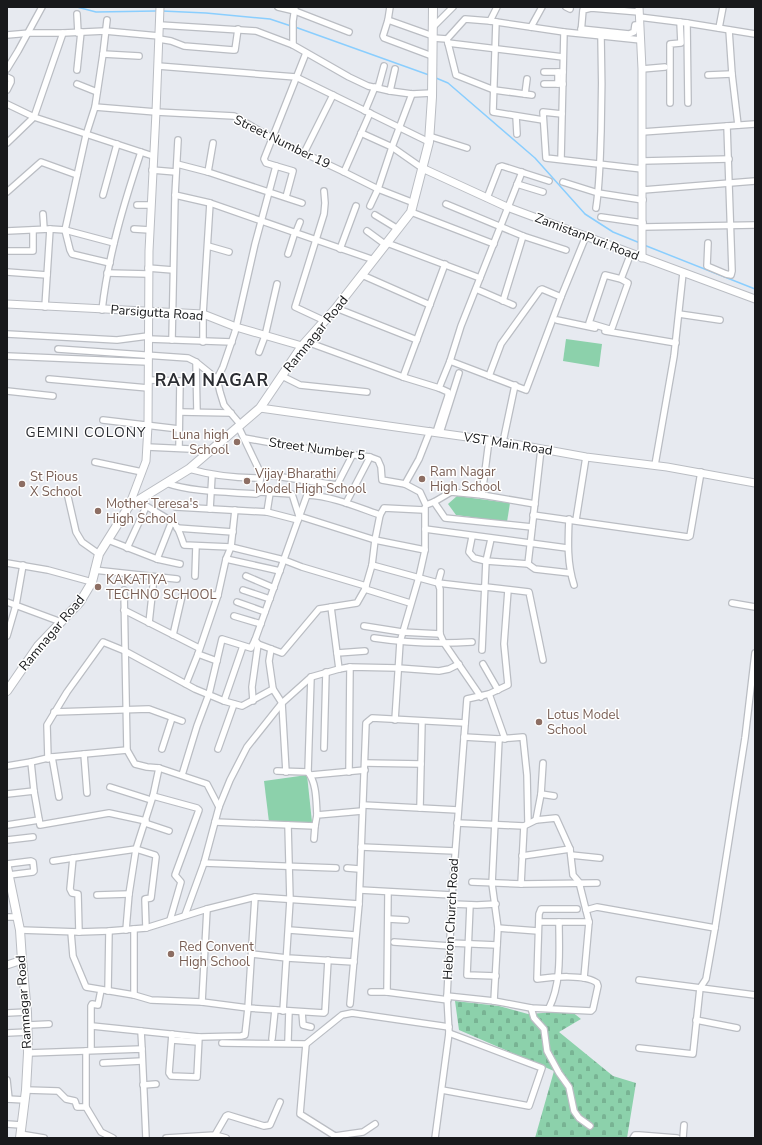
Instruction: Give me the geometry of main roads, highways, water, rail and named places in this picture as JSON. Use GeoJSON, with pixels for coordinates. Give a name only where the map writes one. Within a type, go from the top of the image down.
{"type":"FeatureCollection","features":[{"type":"Feature","properties":{"kind":"main road","name":"Ramnagar Road"},"geometry":{"type":"LineString","coordinates":[[7,691],[38,646],[80,602],[92,582],[99,554],[129,506],[189,469],[260,408],[304,344],[336,308],[411,212],[429,139],[432,93],[433,7]]}},
{"type":"Feature","properties":{"kind":"main road","name":"Ramnagar Road"},"geometry":{"type":"LineString","coordinates":[[8,871],[10,895],[20,930],[28,1012],[26,1090],[20,1136]]}},
{"type":"Feature","properties":{"kind":"waterway"},"geometry":{"type":"LineString","coordinates":[[77,7],[96,12],[156,11]]}},
{"type":"Feature","properties":{"kind":"waterway"},"geometry":{"type":"LineString","coordinates":[[162,11],[206,13],[270,19],[291,26]]}},
{"type":"Feature","properties":{"kind":"waterway"},"geometry":{"type":"LineString","coordinates":[[295,27],[429,75]]}},
{"type":"Feature","properties":{"kind":"waterway"},"geometry":{"type":"LineString","coordinates":[[436,78],[448,83],[535,158],[585,214],[613,232],[640,243]]}},
{"type":"Feature","properties":{"kind":"waterway"},"geometry":{"type":"LineString","coordinates":[[644,245],[755,289]]}},
{"type":"Feature","properties":{"kind":"place","name":"Luna high School"},"geometry":{"type":"Point","coordinates":[237,442]}},
{"type":"Feature","properties":{"kind":"place","name":"Ram Nagar High School"},"geometry":{"type":"Point","coordinates":[422,479]}},
{"type":"Feature","properties":{"kind":"place","name":"Vijay Bharathi Model High School"},"geometry":{"type":"Point","coordinates":[247,481]}},
{"type":"Feature","properties":{"kind":"place","name":"St Pious X School"},"geometry":{"type":"Point","coordinates":[22,484]}},
{"type":"Feature","properties":{"kind":"place","name":"Mother Teresa's High School"},"geometry":{"type":"Point","coordinates":[98,511]}},
{"type":"Feature","properties":{"kind":"place","name":"KAKATIYA TECHNO SCHOOL"},"geometry":{"type":"Point","coordinates":[98,587]}},
{"type":"Feature","properties":{"kind":"place","name":"Lotus Model School"},"geometry":{"type":"Point","coordinates":[539,722]}},
{"type":"Feature","properties":{"kind":"place","name":"Red Convent High School"},"geometry":{"type":"Point","coordinates":[171,954]}},
{"type":"Feature","properties":{"kind":"district","name":"RAM NAGAR"},"geometry":{"type":"Point","coordinates":[212,380]}},
{"type":"Feature","properties":{"kind":"district","name":"GEMINI COLONY"},"geometry":{"type":"Point","coordinates":[86,432]}}]}
